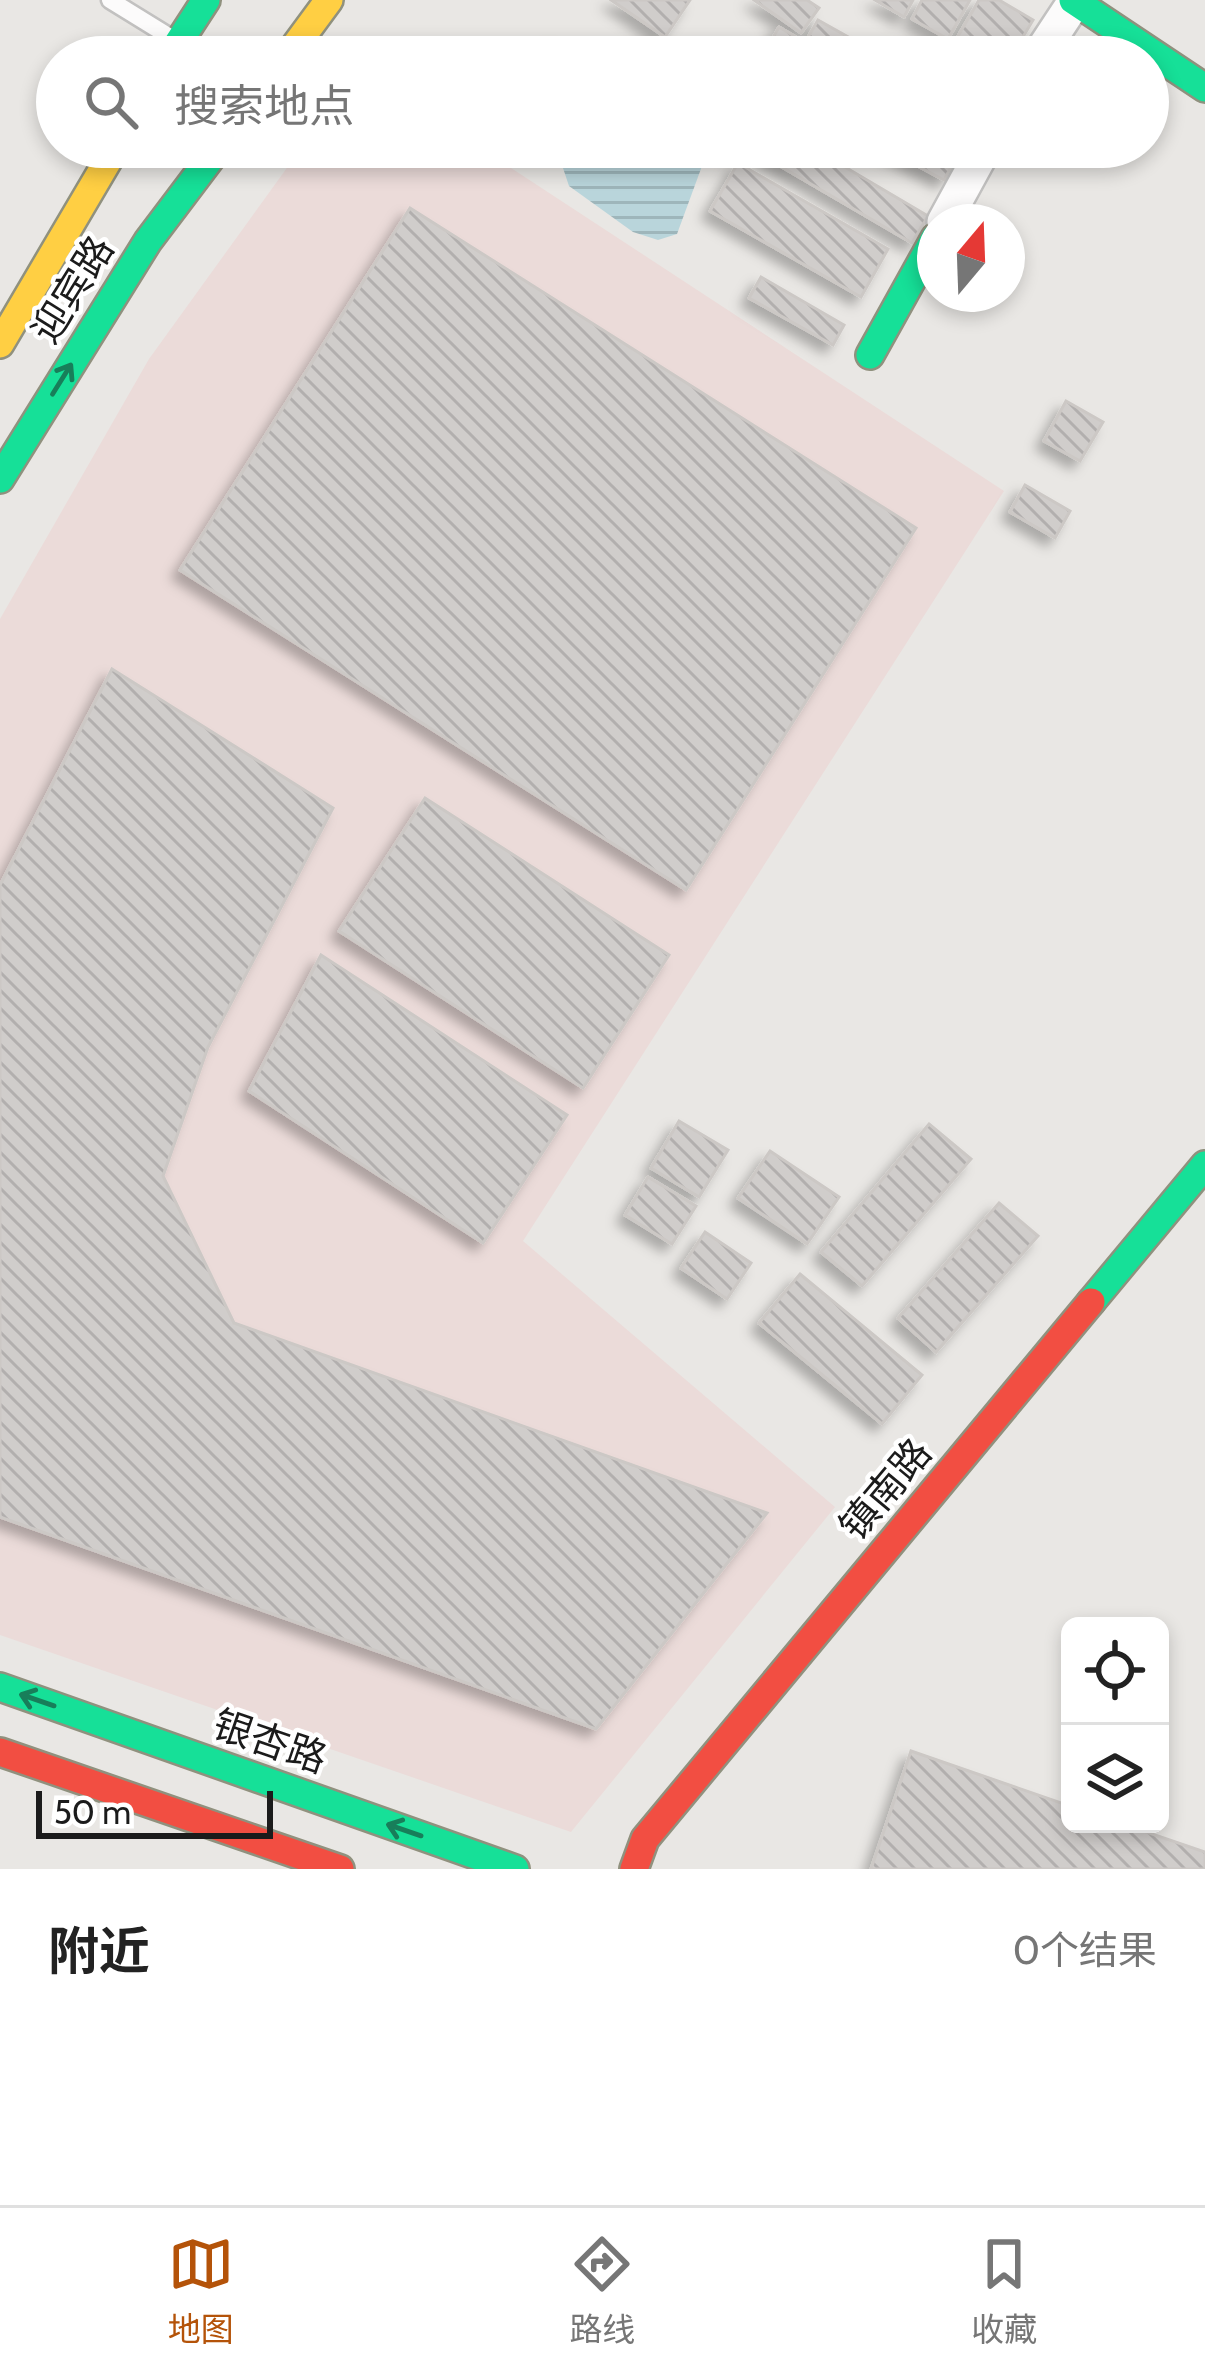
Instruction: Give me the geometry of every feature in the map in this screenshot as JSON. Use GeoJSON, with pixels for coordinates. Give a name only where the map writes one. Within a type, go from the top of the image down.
{"type":"FeatureCollection","features":[{"type":"Feature","properties":{"kind":"street"},"geometry":{"type":"LineString","coordinates":[[183,36],[206,0]]}},
{"type":"Feature","properties":{"kind":"street"},"geometry":{"type":"LineString","coordinates":[[302,36],[329,0]]}},
{"type":"Feature","properties":{"kind":"street"},"geometry":{"type":"LineString","coordinates":[[1051,36],[1074,0],[1128,36]]}},
{"type":"Feature","properties":{"kind":"street"},"geometry":{"type":"LineString","coordinates":[[1169,64],[1205,88]]}},
{"type":"Feature","properties":{"kind":"street","name":"迎宾路"},"geometry":{"type":"LineString","coordinates":[[0,344],[104,168]]}},
{"type":"Feature","properties":{"kind":"street","name":"迎宾路"},"geometry":{"type":"LineString","coordinates":[[0,478],[148,241],[203,168]]}},
{"type":"Feature","properties":{"kind":"street"},"geometry":{"type":"LineString","coordinates":[[954,204],[974,168]]}},
{"type":"Feature","properties":{"kind":"street"},"geometry":{"type":"LineString","coordinates":[[870,356],[917,271]]}},
{"type":"Feature","properties":{"kind":"street","name":"镇南路"},"geometry":{"type":"LineString","coordinates":[[634,1869],[645,1840],[1205,1165]]}},
{"type":"Feature","properties":{"kind":"street","name":"银杏路"},"geometry":{"type":"LineString","coordinates":[[0,1687],[514,1869]]}},
{"type":"Feature","properties":{"kind":"street"},"geometry":{"type":"LineString","coordinates":[[0,1752],[340,1869]]}},
{"type":"Feature","properties":{"kind":"lane"},"geometry":{"type":"LineString","coordinates":[[110,0],[156,36]]}},
{"type":"Feature","properties":{"kind":"shaded area"},"geometry":{"type":"Polygon","coordinates":[[[287,168],[511,168],[1004,491],[523,1241],[835,1507],[571,1832],[0,1635],[0,619],[149,359],[287,168]]]}},
{"type":"Feature","properties":{"kind":"water"},"geometry":{"type":"Polygon","coordinates":[[[563,168],[701,168],[677,234],[658,240],[633,232],[569,186],[563,168]]]}},
{"type":"Feature","properties":{"kind":"building"},"geometry":{"type":"Polygon","coordinates":[[[611,0],[690,0],[664,36],[611,0]]]}},
{"type":"Feature","properties":{"kind":"building"},"geometry":{"type":"Polygon","coordinates":[[[754,0],[807,0],[819,8],[801,33],[754,0]]]}},
{"type":"Feature","properties":{"kind":"building"},"geometry":{"type":"Polygon","coordinates":[[[875,0],[913,0],[904,17],[875,0]]]}},
{"type":"Feature","properties":{"kind":"building"},"geometry":{"type":"Polygon","coordinates":[[[922,0],[970,0],[950,36],[912,19],[922,0]]]}},
{"type":"Feature","properties":{"kind":"building"},"geometry":{"type":"Polygon","coordinates":[[[979,0],[999,0],[1033,20],[1023,36],[958,36],[979,0]]]}},
{"type":"Feature","properties":{"kind":"building"},"geometry":{"type":"Polygon","coordinates":[[[818,20],[847,36],[809,36],[818,20]]]}},
{"type":"Feature","properties":{"kind":"building"},"geometry":{"type":"Polygon","coordinates":[[[779,27],[794,36],[774,36],[779,27]]]}},
{"type":"Feature","properties":{"kind":"building"},"geometry":{"type":"Polygon","coordinates":[[[735,168],[747,168],[888,249],[861,297],[710,211],[735,168]]]}},
{"type":"Feature","properties":{"kind":"building"},"geometry":{"type":"Polygon","coordinates":[[[784,168],[847,168],[917,210],[917,235],[912,243],[784,168]]]}},
{"type":"Feature","properties":{"kind":"building"},"geometry":{"type":"Polygon","coordinates":[[[921,168],[951,168],[944,180],[921,168]]]}},
{"type":"Feature","properties":{"kind":"building"},"geometry":{"type":"Polygon","coordinates":[[[410,208],[916,528],[686,890],[180,570],[410,208]]]}},
{"type":"Feature","properties":{"kind":"building"},"geometry":{"type":"Polygon","coordinates":[[[761,277],[844,325],[833,345],[749,298],[761,277]]]}},
{"type":"Feature","properties":{"kind":"building"},"geometry":{"type":"Polygon","coordinates":[[[1066,401],[1103,422],[1080,461],[1044,441],[1066,401]]]}},
{"type":"Feature","properties":{"kind":"building"},"geometry":{"type":"Polygon","coordinates":[[[1025,485],[1070,511],[1055,538],[1010,512],[1025,485]]]}},
{"type":"Feature","properties":{"kind":"building"},"geometry":{"type":"Polygon","coordinates":[[[112,669],[333,808],[208,1047],[163,1176],[234,1323],[767,1513],[596,1729],[0,1517],[0,885],[112,669]]]}},
{"type":"Feature","properties":{"kind":"building"},"geometry":{"type":"Polygon","coordinates":[[[425,798],[669,955],[583,1088],[339,931],[425,798]]]}},
{"type":"Feature","properties":{"kind":"building"},"geometry":{"type":"Polygon","coordinates":[[[321,955],[567,1115],[483,1243],[249,1091],[321,955]]]}},
{"type":"Feature","properties":{"kind":"building"},"geometry":{"type":"Polygon","coordinates":[[[679,1121],[728,1150],[699,1197],[651,1168],[679,1121]]]}},
{"type":"Feature","properties":{"kind":"building"},"geometry":{"type":"Polygon","coordinates":[[[929,1124],[971,1159],[862,1286],[821,1252],[929,1124]]]}},
{"type":"Feature","properties":{"kind":"building"},"geometry":{"type":"Polygon","coordinates":[[[770,1151],[839,1197],[807,1244],[738,1198],[770,1151]]]}},
{"type":"Feature","properties":{"kind":"building"},"geometry":{"type":"Polygon","coordinates":[[[648,1177],[696,1206],[672,1244],[625,1215],[648,1177]]]}},
{"type":"Feature","properties":{"kind":"building"},"geometry":{"type":"Polygon","coordinates":[[[999,1203],[1038,1236],[936,1352],[898,1318],[999,1203]]]}},
{"type":"Feature","properties":{"kind":"building"},"geometry":{"type":"Polygon","coordinates":[[[705,1232],[751,1263],[727,1299],[681,1268],[705,1232]]]}},
{"type":"Feature","properties":{"kind":"building"},"geometry":{"type":"Polygon","coordinates":[[[800,1274],[922,1375],[882,1424],[759,1323],[800,1274]]]}},
{"type":"Feature","properties":{"kind":"building"},"geometry":{"type":"Polygon","coordinates":[[[911,1751],[1061,1803],[1061,1833],[1149,1833],[1205,1852],[1205,1869],[871,1869],[911,1751]]]}},
{"type":"Feature","properties":{"kind":"traffic: fast"},"geometry":{"type":"LineString","coordinates":[[183,36],[206,0]]}},
{"type":"Feature","properties":{"kind":"traffic: fast"},"geometry":{"type":"LineString","coordinates":[[1073,0],[1127,36]]}},
{"type":"Feature","properties":{"kind":"traffic: fast"},"geometry":{"type":"LineString","coordinates":[[1169,64],[1205,88]]}},
{"type":"Feature","properties":{"kind":"traffic: fast"},"geometry":{"type":"LineString","coordinates":[[0,479],[148,241],[203,168]]}},
{"type":"Feature","properties":{"kind":"traffic: fast"},"geometry":{"type":"LineString","coordinates":[[870,355],[917,270]]}},
{"type":"Feature","properties":{"kind":"traffic: fast"},"geometry":{"type":"LineString","coordinates":[[1091,1302],[1205,1165]]}},
{"type":"Feature","properties":{"kind":"traffic: fast"},"geometry":{"type":"LineString","coordinates":[[0,1687],[515,1869]]}},
{"type":"Feature","properties":{"kind":"traffic: slow"},"geometry":{"type":"LineString","coordinates":[[302,36],[329,0]]}},
{"type":"Feature","properties":{"kind":"traffic: slow"},"geometry":{"type":"LineString","coordinates":[[0,344],[104,168]]}},
{"type":"Feature","properties":{"kind":"traffic: jam"},"geometry":{"type":"LineString","coordinates":[[634,1869],[645,1839],[1091,1302]]}},
{"type":"Feature","properties":{"kind":"traffic: jam"},"geometry":{"type":"LineString","coordinates":[[0,1752],[340,1869]]}}]}
